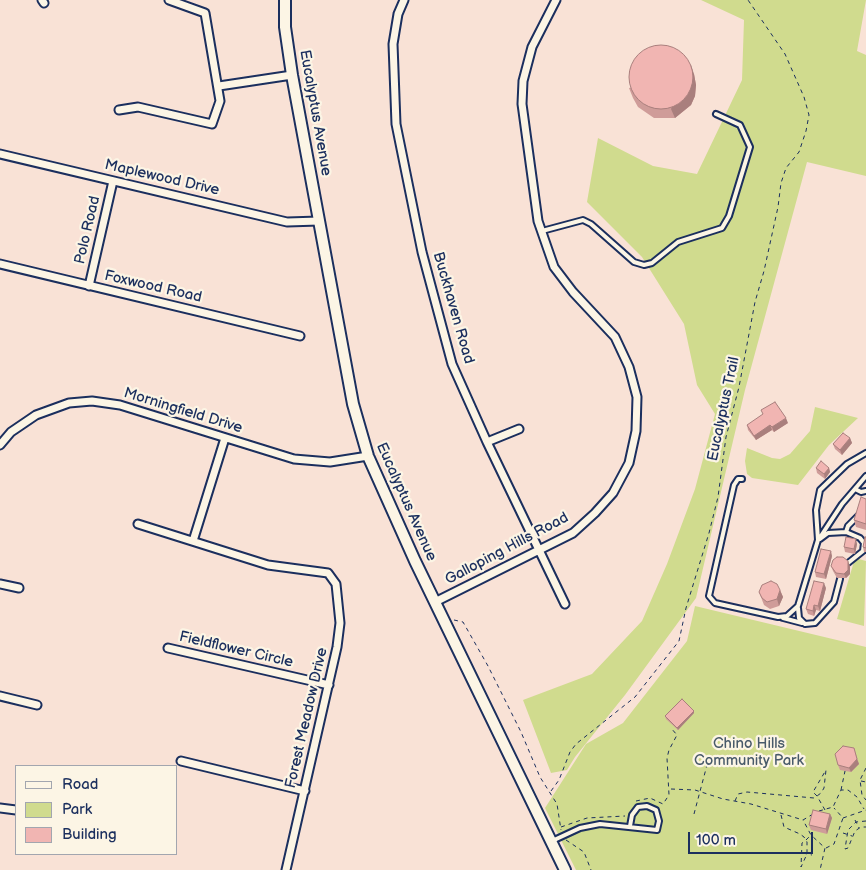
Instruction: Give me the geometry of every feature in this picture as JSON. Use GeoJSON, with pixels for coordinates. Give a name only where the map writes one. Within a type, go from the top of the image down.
{"type":"FeatureCollection","features":[{"type":"Feature","properties":{"kind":"street"},"geometry":{"type":"LineString","coordinates":[[119,110],[138,106],[212,124],[220,101],[219,86],[205,13],[169,0]]}},
{"type":"Feature","properties":{"kind":"street","name":"Eucalyptus Avenue"},"geometry":{"type":"LineString","coordinates":[[285,0],[285,27],[292,76],[318,221],[353,404],[368,456],[378,483],[565,870]]}},
{"type":"Feature","properties":{"kind":"street","name":"Buckhaven Road"},"geometry":{"type":"LineString","coordinates":[[404,0],[398,14],[393,44],[396,124],[422,252],[452,364],[486,442],[565,604]]}},
{"type":"Feature","properties":{"kind":"street","name":"Galloping Hills Road"},"geometry":{"type":"LineString","coordinates":[[436,602],[573,533],[595,513],[612,493],[629,462],[636,431],[636,397],[629,367],[616,337],[573,292],[554,267],[538,221],[522,104],[523,81],[532,47],[556,0]]}},
{"type":"Feature","properties":{"kind":"street"},"geometry":{"type":"LineString","coordinates":[[219,86],[292,76]]}},
{"type":"Feature","properties":{"kind":"street","name":"Maplewood Drive"},"geometry":{"type":"LineString","coordinates":[[0,154],[287,222],[318,221]]}},
{"type":"Feature","properties":{"kind":"street","name":"Polo Road"},"geometry":{"type":"LineString","coordinates":[[89,286],[113,181]]}},
{"type":"Feature","properties":{"kind":"street","name":"Foxwood Road"},"geometry":{"type":"LineString","coordinates":[[0,264],[300,336]]}},
{"type":"Feature","properties":{"kind":"street","name":"Morningfield Drive"},"geometry":{"type":"LineString","coordinates":[[0,445],[11,432],[36,415],[70,403],[92,401],[120,405],[294,459],[318,462],[342,461],[368,456]]}},
{"type":"Feature","properties":{"kind":"street"},"geometry":{"type":"LineString","coordinates":[[486,442],[519,429]]}},
{"type":"Feature","properties":{"kind":"street"},"geometry":{"type":"LineString","coordinates":[[138,524],[193,541],[226,438]]}},
{"type":"Feature","properties":{"kind":"street","name":"Forest Meadow Drive"},"geometry":{"type":"LineString","coordinates":[[193,541],[268,565],[328,573],[336,584],[340,623],[338,647],[286,870]]}},
{"type":"Feature","properties":{"kind":"street"},"geometry":{"type":"LineString","coordinates":[[0,584],[19,588]]}},
{"type":"Feature","properties":{"kind":"street","name":"Fieldflower Circle"},"geometry":{"type":"LineString","coordinates":[[168,648],[328,685]]}},
{"type":"Feature","properties":{"kind":"street"},"geometry":{"type":"LineString","coordinates":[[0,696],[37,705]]}},
{"type":"Feature","properties":{"kind":"street"},"geometry":{"type":"LineString","coordinates":[[181,761],[304,791]]}},
{"type":"Feature","properties":{"kind":"street"},"geometry":{"type":"LineString","coordinates":[[0,808],[15,810]]}},
{"type":"Feature","properties":{"kind":"lane"},"geometry":{"type":"LineString","coordinates":[[542,231],[583,220],[591,224],[634,262],[644,265],[652,263],[678,242],[722,228],[729,216],[750,147],[740,125],[716,114]]}},
{"type":"Feature","properties":{"kind":"lane"},"geometry":{"type":"LineString","coordinates":[[818,540],[816,510],[820,490],[847,464],[866,453]]}},
{"type":"Feature","properties":{"kind":"lane"},"geometry":{"type":"LineString","coordinates":[[804,624],[799,618],[798,606],[818,540],[855,488],[866,476]]}},
{"type":"Feature","properties":{"kind":"lane"},"geometry":{"type":"LineString","coordinates":[[742,479],[738,479],[734,485],[709,596],[715,603],[804,624],[815,623],[829,610],[837,596],[840,579]]}},
{"type":"Feature","properties":{"kind":"lane"},"geometry":{"type":"LineString","coordinates":[[855,488],[862,492],[866,491]]}},
{"type":"Feature","properties":{"kind":"lane"},"geometry":{"type":"LineString","coordinates":[[846,532],[856,516],[860,515]]}},
{"type":"Feature","properties":{"kind":"lane"},"geometry":{"type":"LineString","coordinates":[[818,540],[828,533],[846,532],[860,538],[864,543],[861,554],[851,559],[848,564]]}},
{"type":"Feature","properties":{"kind":"lane"},"geometry":{"type":"LineString","coordinates":[[778,617],[787,616],[798,606]]}},
{"type":"Feature","properties":{"kind":"lane"},"geometry":{"type":"LineString","coordinates":[[552,841],[564,835],[600,824],[657,830],[659,815],[656,810],[647,806],[635,810],[630,826]]}},
{"type":"Feature","properties":{"kind":"path","name":"Eucalyptus Trail"},"geometry":{"type":"LineString","coordinates":[[551,792],[559,780],[570,752],[576,744],[635,698],[679,641],[686,608],[718,497],[726,437],[740,387],[755,302],[764,271],[781,183],[786,168],[799,152],[809,115],[804,97],[784,54],[748,0]]}},
{"type":"Feature","properties":{"kind":"path"},"geometry":{"type":"LineString","coordinates":[[446,624],[456,620],[461,621],[470,633],[521,732],[540,777],[551,792],[560,812],[561,828],[564,835],[568,842],[584,852],[591,870]]}},
{"type":"Feature","properties":{"kind":"path"},"geometry":{"type":"LineString","coordinates":[[634,802],[641,798],[650,798],[663,804],[670,795],[667,758],[677,734],[671,728]]}},
{"type":"Feature","properties":{"kind":"path"},"geometry":{"type":"LineString","coordinates":[[694,814],[707,765]]}},
{"type":"Feature","properties":{"kind":"path"},"geometry":{"type":"LineString","coordinates":[[866,768],[860,780],[862,795],[866,800]]}},
{"type":"Feature","properties":{"kind":"path"},"geometry":{"type":"LineString","coordinates":[[735,801],[738,794],[747,792],[775,793],[804,798],[816,796],[825,784],[826,770],[814,792],[816,796],[825,810]]}},
{"type":"Feature","properties":{"kind":"path"},"geometry":{"type":"LineString","coordinates":[[803,820],[815,812],[833,807],[841,790],[846,770]]}},
{"type":"Feature","properties":{"kind":"path"},"geometry":{"type":"LineString","coordinates":[[860,780],[866,782]]}},
{"type":"Feature","properties":{"kind":"path"},"geometry":{"type":"LineString","coordinates":[[819,783],[825,784]]}},
{"type":"Feature","properties":{"kind":"path"},"geometry":{"type":"LineString","coordinates":[[671,789],[700,792],[803,820],[812,835],[825,848]]}},
{"type":"Feature","properties":{"kind":"path"},"geometry":{"type":"LineString","coordinates":[[841,790],[848,790],[857,797],[865,810],[843,818]]}},
{"type":"Feature","properties":{"kind":"path"},"geometry":{"type":"LineString","coordinates":[[862,795],[866,792]]}},
{"type":"Feature","properties":{"kind":"path"},"geometry":{"type":"LineString","coordinates":[[833,807],[843,818]]}},
{"type":"Feature","properties":{"kind":"path"},"geometry":{"type":"LineString","coordinates":[[561,828],[587,818],[624,817],[626,814]]}},
{"type":"Feature","properties":{"kind":"path"},"geometry":{"type":"LineString","coordinates":[[782,814],[784,827],[800,834],[806,840],[807,854],[801,867],[802,843],[806,840],[812,835]]}},
{"type":"Feature","properties":{"kind":"path"},"geometry":{"type":"LineString","coordinates":[[825,848],[834,844],[843,818]]}},
{"type":"Feature","properties":{"kind":"path"},"geometry":{"type":"LineString","coordinates":[[855,821],[866,821]]}},
{"type":"Feature","properties":{"kind":"path"},"geometry":{"type":"LineString","coordinates":[[855,821],[859,828]]}},
{"type":"Feature","properties":{"kind":"path"},"geometry":{"type":"LineString","coordinates":[[855,821],[846,834],[845,849],[848,848],[859,828],[866,827]]}},
{"type":"Feature","properties":{"kind":"path"},"geometry":{"type":"LineString","coordinates":[[842,833],[853,836]]}},
{"type":"Feature","properties":{"kind":"path"},"geometry":{"type":"LineString","coordinates":[[820,870],[825,848]]}},
{"type":"Feature","properties":{"kind":"path"},"geometry":{"type":"LineString","coordinates":[[802,852],[812,855]]}},
{"type":"Feature","properties":{"kind":"green space"},"geometry":{"type":"Polygon","coordinates":[[[701,0],[866,0],[857,51],[866,55],[866,176],[807,162],[745,390],[696,598],[567,770],[551,773],[523,700],[592,674],[642,621],[667,564],[695,489],[715,414],[697,385],[684,324],[642,257],[587,202],[598,138],[653,166],[697,174],[742,80],[744,20],[701,0]]]}},
{"type":"Feature","properties":{"kind":"green space"},"geometry":{"type":"Polygon","coordinates":[[[815,407],[858,418],[829,445],[798,485],[752,478],[747,474],[745,461],[747,448],[772,458],[780,459],[790,454],[810,431],[815,407]]]}},
{"type":"Feature","properties":{"kind":"green space"},"geometry":{"type":"Polygon","coordinates":[[[855,558],[866,561],[864,626],[837,619],[855,558]]]}},
{"type":"Feature","properties":{"kind":"green space","name":"Chino Hills Community Park"},"geometry":{"type":"Polygon","coordinates":[[[695,606],[866,647],[866,870],[576,870],[545,808],[586,744],[623,723],[687,641],[695,606]]]}},
{"type":"Feature","properties":{"kind":"building"},"geometry":{"type":"Polygon","coordinates":[[[655,45],[667,45],[684,54],[691,65],[693,77],[691,89],[684,100],[667,109],[655,109],[643,104],[634,95],[629,83],[629,71],[634,59],[643,50],[655,45]]]}},
{"type":"Feature","properties":{"kind":"building"},"geometry":{"type":"Polygon","coordinates":[[[775,402],[786,418],[772,427],[770,425],[754,436],[747,425],[763,414],[761,410],[775,402]]]}},
{"type":"Feature","properties":{"kind":"building"},"geometry":{"type":"Polygon","coordinates":[[[843,433],[850,438],[840,450],[833,444],[843,433]]]}},
{"type":"Feature","properties":{"kind":"building"},"geometry":{"type":"Polygon","coordinates":[[[821,461],[829,468],[824,474],[816,468],[821,461]]]}},
{"type":"Feature","properties":{"kind":"building"},"geometry":{"type":"Polygon","coordinates":[[[861,497],[866,499],[866,524],[854,520],[861,497]]]}},
{"type":"Feature","properties":{"kind":"building"},"geometry":{"type":"Polygon","coordinates":[[[846,537],[856,539],[854,549],[844,547],[846,537]]]}},
{"type":"Feature","properties":{"kind":"building"},"geometry":{"type":"Polygon","coordinates":[[[866,537],[866,548],[863,547],[866,537]]]}},
{"type":"Feature","properties":{"kind":"building"},"geometry":{"type":"Polygon","coordinates":[[[821,549],[831,551],[824,574],[815,572],[821,549]]]}},
{"type":"Feature","properties":{"kind":"building"},"geometry":{"type":"Polygon","coordinates":[[[837,557],[843,557],[848,561],[848,570],[844,574],[836,573],[831,566],[833,560],[837,557]]]}},
{"type":"Feature","properties":{"kind":"building"},"geometry":{"type":"Polygon","coordinates":[[[771,581],[777,584],[780,590],[777,599],[767,602],[759,592],[762,585],[771,581]]]}},
{"type":"Feature","properties":{"kind":"building"},"geometry":{"type":"Polygon","coordinates":[[[814,581],[824,583],[818,606],[814,605],[813,611],[806,609],[814,581]]]}},
{"type":"Feature","properties":{"kind":"building"},"geometry":{"type":"Polygon","coordinates":[[[682,699],[694,711],[677,728],[665,716],[682,699]]]}},
{"type":"Feature","properties":{"kind":"building"},"geometry":{"type":"Polygon","coordinates":[[[843,746],[854,748],[857,759],[849,768],[838,765],[835,754],[843,746]]]}},
{"type":"Feature","properties":{"kind":"building"},"geometry":{"type":"Polygon","coordinates":[[[813,810],[830,814],[826,829],[809,825],[813,810]]]}}]}
